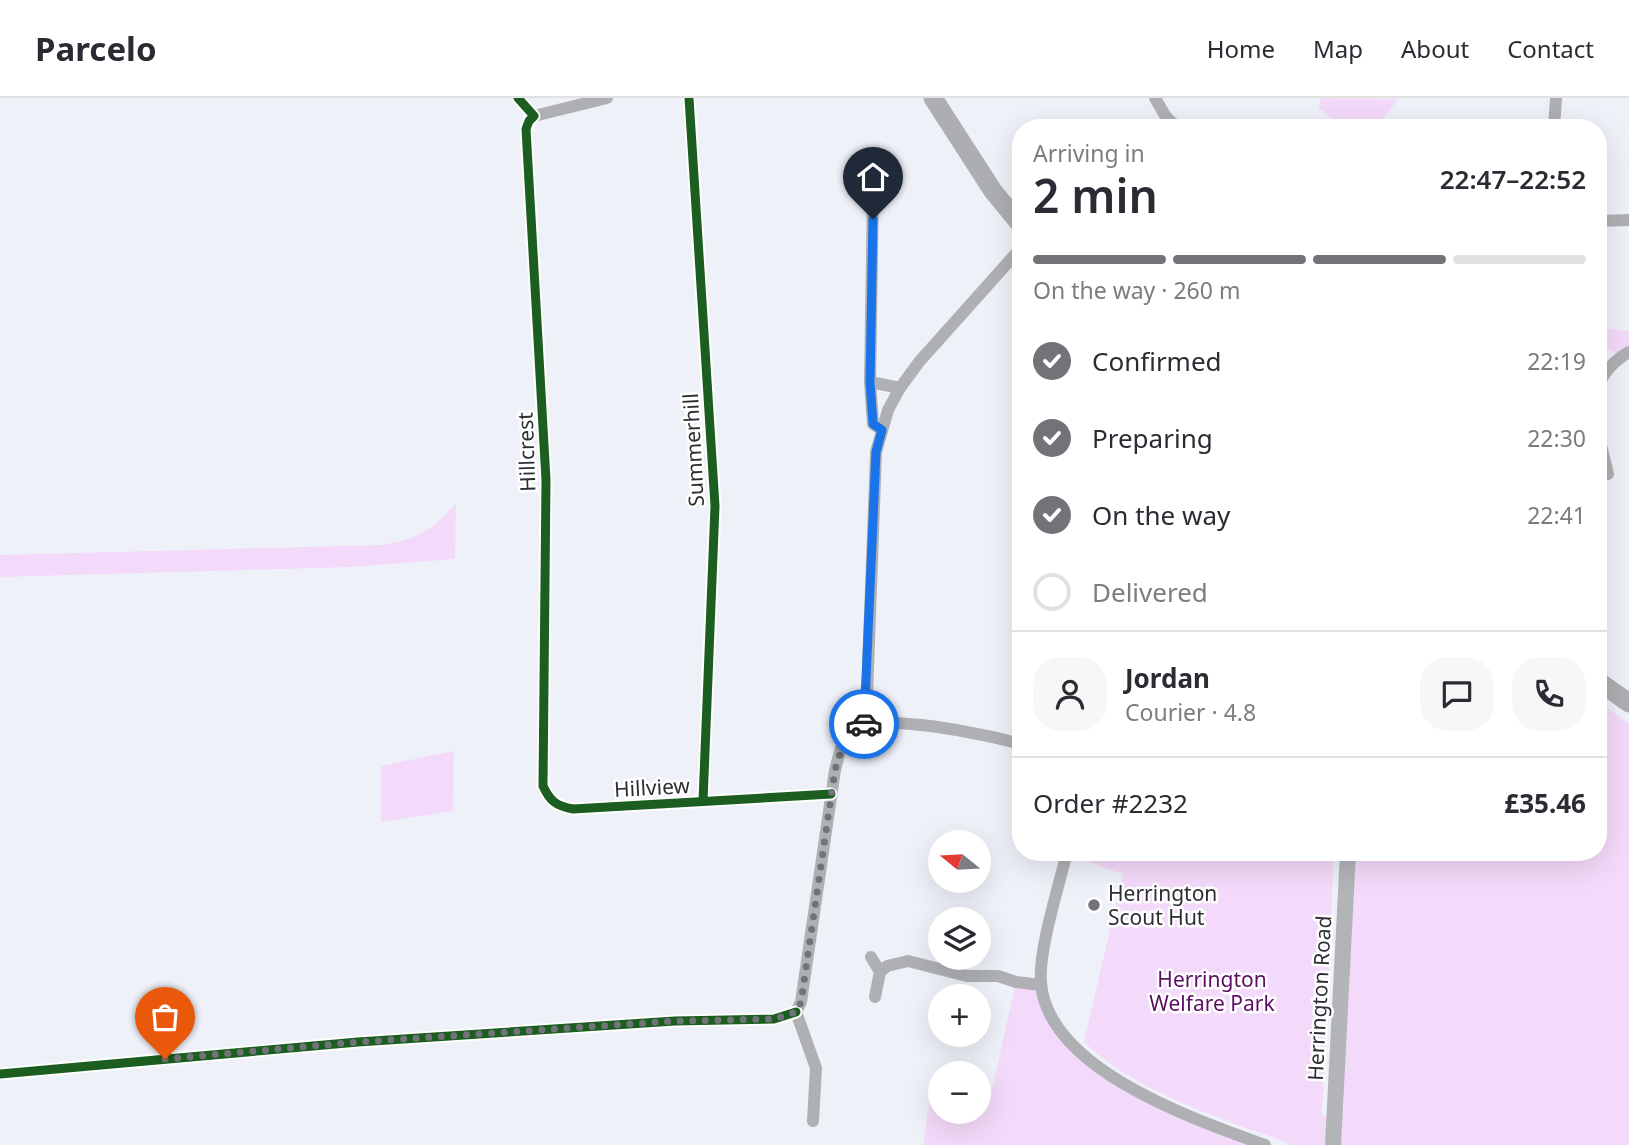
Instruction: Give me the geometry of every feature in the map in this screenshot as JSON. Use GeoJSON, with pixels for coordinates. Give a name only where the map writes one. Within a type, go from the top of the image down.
{"type":"FeatureCollection","features":[{"type":"Feature","properties":{"kind":"highway"},"geometry":{"type":"LineString","coordinates":[[933,98],[993,191],[1012,214]]}},
{"type":"Feature","properties":{"kind":"highway"},"geometry":{"type":"LineString","coordinates":[[1607,687],[1629,703]]}},
{"type":"Feature","properties":{"kind":"main road","name":"Herrington Road"},"geometry":{"type":"LineString","coordinates":[[1333,1145],[1348,861]]}},
{"type":"Feature","properties":{"kind":"street"},"geometry":{"type":"LineString","coordinates":[[518,98],[534,116],[607,98]]}},
{"type":"Feature","properties":{"kind":"street","name":"Summerhill"},"geometry":{"type":"LineString","coordinates":[[689,98],[715,506],[703,801]]}},
{"type":"Feature","properties":{"kind":"street"},"geometry":{"type":"LineString","coordinates":[[1155,98],[1168,119]]}},
{"type":"Feature","properties":{"kind":"street"},"geometry":{"type":"LineString","coordinates":[[1555,119],[1556,98]]}},
{"type":"Feature","properties":{"kind":"street","name":"Hillcrest"},"geometry":{"type":"LineString","coordinates":[[534,116],[526,129],[546,480],[543,786],[549,799],[560,807]]}},
{"type":"Feature","properties":{"kind":"street"},"geometry":{"type":"LineString","coordinates":[[873,192],[870,382],[873,424],[882,430]]}},
{"type":"Feature","properties":{"kind":"street"},"geometry":{"type":"LineString","coordinates":[[1607,221],[1629,220]]}},
{"type":"Feature","properties":{"kind":"street"},"geometry":{"type":"LineString","coordinates":[[866,724],[876,452],[888,410],[919,362],[1012,258]]}},
{"type":"Feature","properties":{"kind":"street"},"geometry":{"type":"LineString","coordinates":[[1607,370],[1629,352]]}},
{"type":"Feature","properties":{"kind":"street"},"geometry":{"type":"LineString","coordinates":[[870,382],[900,388]]}},
{"type":"Feature","properties":{"kind":"street"},"geometry":{"type":"LineString","coordinates":[[1607,470],[1608,474]]}},
{"type":"Feature","properties":{"kind":"street"},"geometry":{"type":"LineString","coordinates":[[0,1073],[358,1042],[675,1021],[774,1019],[796,1012],[801,1002],[835,770],[846,738],[866,724],[899,723],[1012,742]]}},
{"type":"Feature","properties":{"kind":"street","name":"Hillview"},"geometry":{"type":"LineString","coordinates":[[560,807],[573,809],[831,794]]}},
{"type":"Feature","properties":{"kind":"street"},"geometry":{"type":"LineString","coordinates":[[1065,861],[1047,940],[1041,985],[1044,999],[1056,1022],[1081,1054],[1123,1084],[1157,1101],[1265,1145]]}},
{"type":"Feature","properties":{"kind":"street"},"geometry":{"type":"LineString","coordinates":[[871,957],[880,972]]}},
{"type":"Feature","properties":{"kind":"street"},"geometry":{"type":"LineString","coordinates":[[875,998],[880,972],[887,965],[908,961],[967,976],[998,976],[1016,982],[1041,985]]}},
{"type":"Feature","properties":{"kind":"street"},"geometry":{"type":"LineString","coordinates":[[796,1012],[816,1068],[813,1121]]}},
{"type":"Feature","properties":{"kind":"green space"},"geometry":{"type":"Polygon","coordinates":[[[1320,98],[1398,99],[1383,119],[1332,119],[1319,108],[1320,98]]]}},
{"type":"Feature","properties":{"kind":"green space"},"geometry":{"type":"Polygon","coordinates":[[[1607,329],[1629,331],[1629,352],[1620,357],[1607,350],[1607,329]]]}},
{"type":"Feature","properties":{"kind":"green space"},"geometry":{"type":"Polygon","coordinates":[[[456,503],[455,559],[350,567],[0,577],[0,555],[383,545],[424,532],[456,503]]]}},
{"type":"Feature","properties":{"kind":"green space"},"geometry":{"type":"Polygon","coordinates":[[[1607,708],[1629,724],[1629,1145],[1340,1145],[1356,861],[1607,861],[1607,708]]]}},
{"type":"Feature","properties":{"kind":"green space"},"geometry":{"type":"Polygon","coordinates":[[[454,751],[453,811],[381,822],[381,766],[454,751]]]}},
{"type":"Feature","properties":{"kind":"green space","name":"Herrington Welfare Park"},"geometry":{"type":"Polygon","coordinates":[[[1085,861],[1334,861],[1322,1115],[1334,1117],[1333,1145],[1287,1145],[1283,1141],[1177,1101],[1127,1074],[1084,1042],[1123,874],[1085,861]]]}},
{"type":"Feature","properties":{"kind":"green space"},"geometry":{"type":"Polygon","coordinates":[[[1016,982],[1041,985],[1070,1041],[1123,1084],[1267,1145],[923,1145],[928,1111],[928,1124],[991,1124],[991,1094],[1016,982]]]}},
{"type":"Feature","properties":{"kind":"cycle path"},"geometry":{"type":"LineString","coordinates":[[518,98],[534,116],[526,129],[546,480],[543,786],[554,802],[573,809],[831,794]]}},
{"type":"Feature","properties":{"kind":"cycle path"},"geometry":{"type":"LineString","coordinates":[[689,98],[715,506],[703,801]]}},
{"type":"Feature","properties":{"kind":"cycle path"},"geometry":{"type":"LineString","coordinates":[[0,1074],[358,1042],[675,1021],[774,1019],[796,1012]]}},
{"type":"Feature","properties":{"kind":"way so far"},"geometry":{"type":"LineString","coordinates":[[165,1059],[358,1042],[675,1021],[774,1019],[796,1012],[801,1002],[835,770],[846,738],[864,724]]}},
{"type":"Feature","properties":{"kind":"place","name":"Herrington Scout Hut"},"geometry":{"type":"Point","coordinates":[1094,905]}},
{"type":"Feature","properties":{"kind":"route"},"geometry":{"type":"LineString","coordinates":[[864,724],[876,452],[882,430],[873,424],[870,382],[873,219]]}}]}
